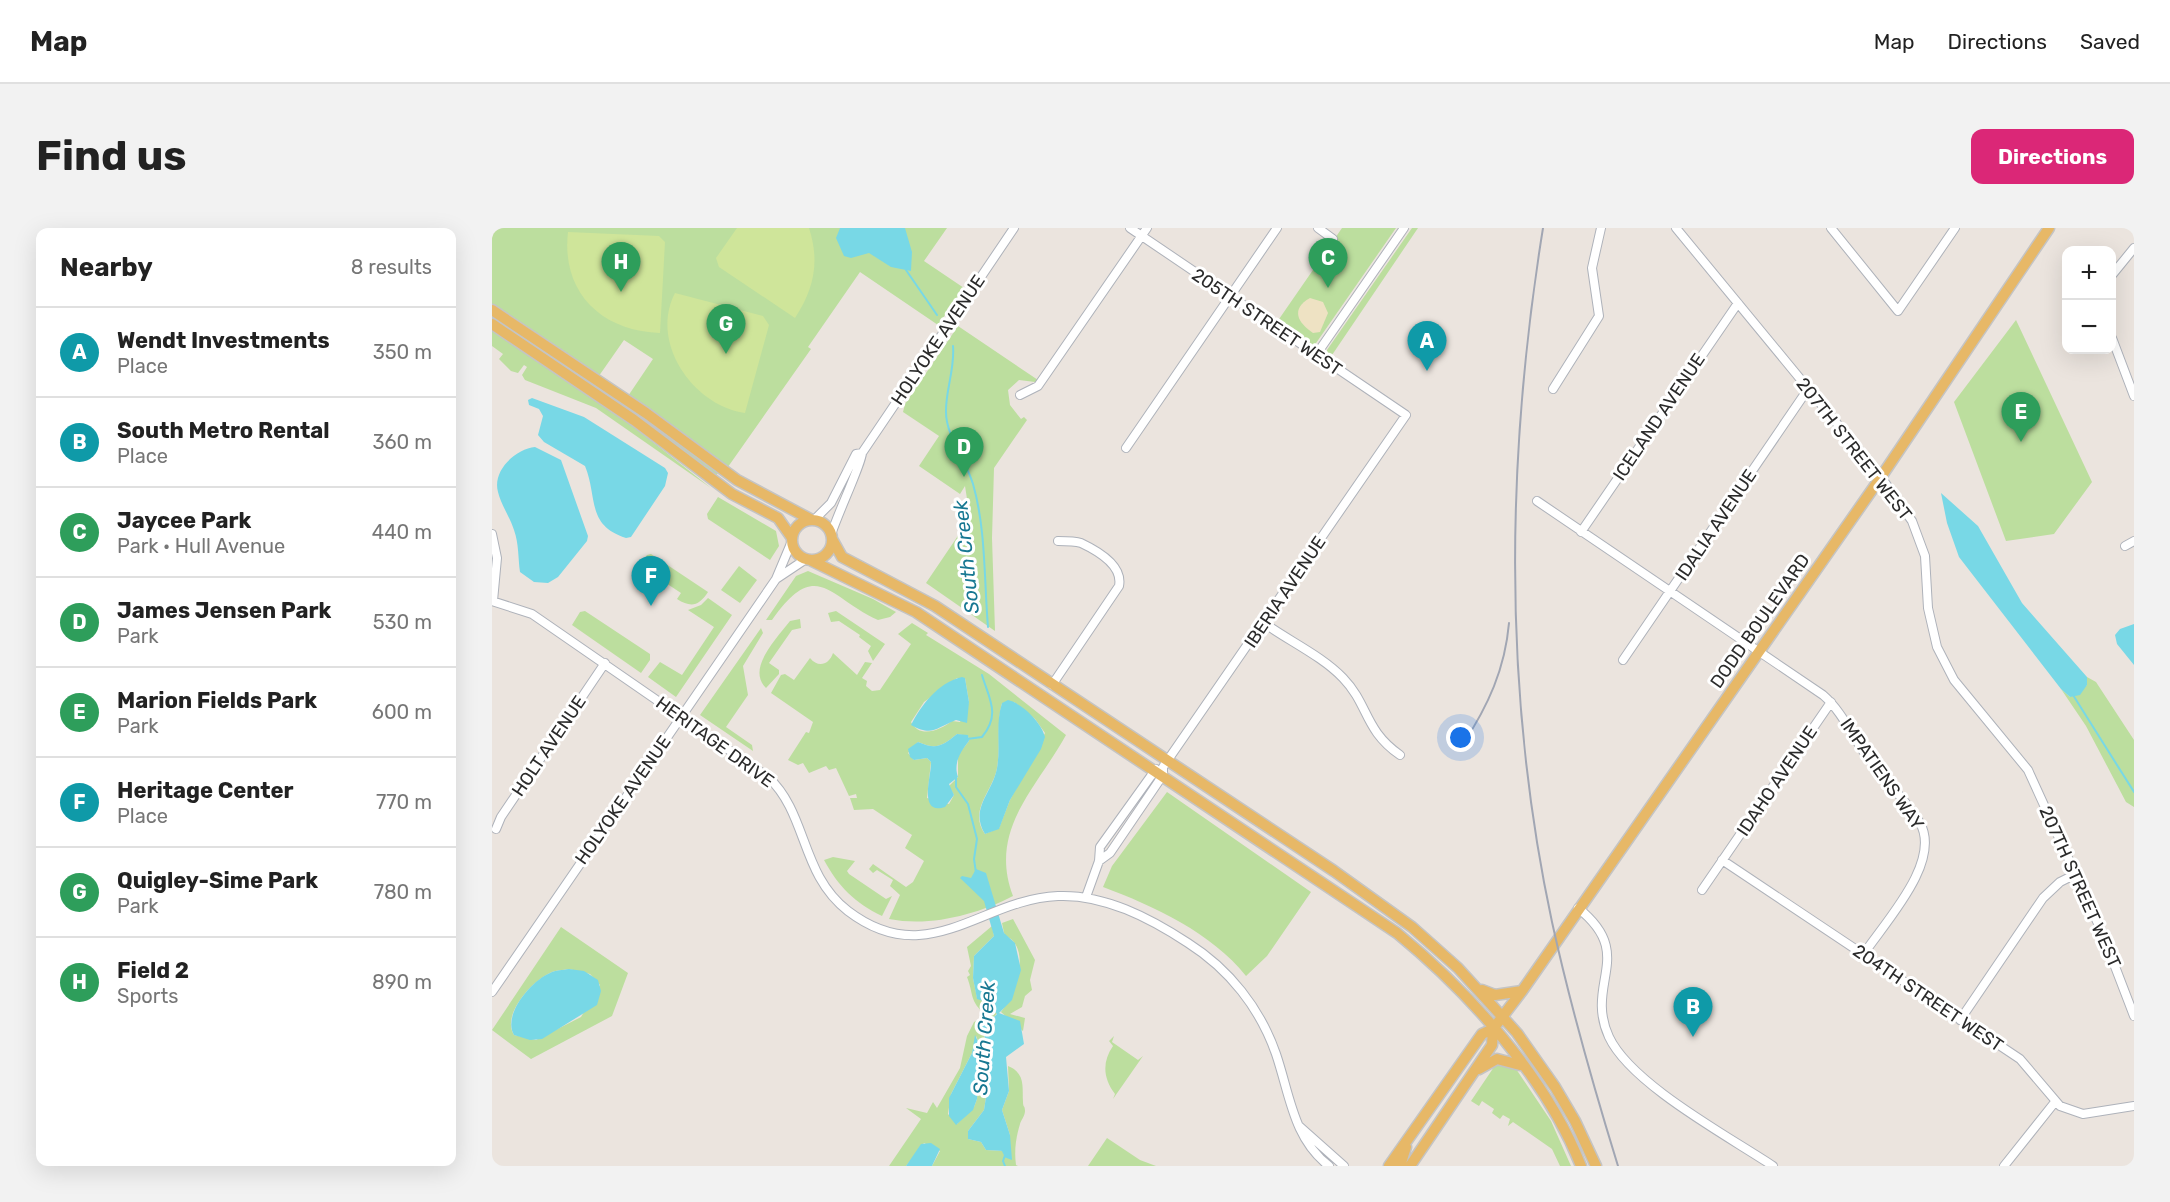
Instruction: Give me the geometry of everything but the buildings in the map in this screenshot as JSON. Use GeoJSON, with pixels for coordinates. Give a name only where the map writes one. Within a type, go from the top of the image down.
{"type":"FeatureCollection","features":[{"type":"Feature","properties":{"kind":"main road","name":"DODD BOULEVARD"},"geometry":{"type":"LineString","coordinates":[[1389,1166],[1482,1034],[1493,1029],[1522,991],[1881,477],[2049,228]]}},
{"type":"Feature","properties":{"kind":"main road"},"geometry":{"type":"LineString","coordinates":[[492,310],[646,413],[736,480],[824,524],[842,557],[916,594],[1052,685],[1162,768],[1397,933],[1455,986],[1523,1066],[1563,1124],[1581,1166]]}},
{"type":"Feature","properties":{"kind":"main road"},"geometry":{"type":"LineString","coordinates":[[492,324],[634,420],[732,494],[778,518],[792,540],[796,552],[916,612],[1162,768],[1383,904],[1428,940],[1478,988],[1503,1016],[1555,1087],[1575,1121],[1596,1166]]}},
{"type":"Feature","properties":{"kind":"main road"},"geometry":{"type":"LineString","coordinates":[[792,540],[798,525],[813,520]]}},
{"type":"Feature","properties":{"kind":"main road"},"geometry":{"type":"LineString","coordinates":[[808,559],[825,554],[831,537]]}},
{"type":"Feature","properties":{"kind":"main road"},"geometry":{"type":"LineString","coordinates":[[1478,988],[1489,995],[1522,991]]}},
{"type":"Feature","properties":{"kind":"main road","name":"DODD BOULEVARD"},"geometry":{"type":"LineString","coordinates":[[1410,1166],[1492,1045],[1493,1029]]}},
{"type":"Feature","properties":{"kind":"main road"},"geometry":{"type":"LineString","coordinates":[[1470,1077],[1494,1060],[1506,1059],[1523,1066]]}},
{"type":"Feature","properties":{"kind":"main road"},"geometry":{"type":"LineString","coordinates":[[1400,1166],[1409,1138]]}},
{"type":"Feature","properties":{"kind":"street","name":"HOLYOKE AVENUE"},"geometry":{"type":"LineString","coordinates":[[831,537],[850,483],[863,459],[862,453],[1014,228]]}},
{"type":"Feature","properties":{"kind":"street","name":"205TH STREET WEST"},"geometry":{"type":"LineString","coordinates":[[1130,228],[1406,415]]}},
{"type":"Feature","properties":{"kind":"street"},"geometry":{"type":"LineString","coordinates":[[1020,395],[1038,386],[1147,228]]}},
{"type":"Feature","properties":{"kind":"street"},"geometry":{"type":"LineString","coordinates":[[1126,448],[1277,228]]}},
{"type":"Feature","properties":{"kind":"street"},"geometry":{"type":"LineString","coordinates":[[1318,228],[1334,239]]}},
{"type":"Feature","properties":{"kind":"street"},"geometry":{"type":"LineString","coordinates":[[1316,355],[1404,228]]}},
{"type":"Feature","properties":{"kind":"street"},"geometry":{"type":"LineString","coordinates":[[1552,388],[1599,316],[1592,268],[1601,228]]}},
{"type":"Feature","properties":{"kind":"street","name":"207TH STREET WEST"},"geometry":{"type":"LineString","coordinates":[[1676,228],[1881,477],[1907,512],[1920,538],[1926,565],[1929,621],[1942,659],[1954,680],[2028,770],[2101,930],[2134,1016]]}},
{"type":"Feature","properties":{"kind":"street"},"geometry":{"type":"LineString","coordinates":[[1832,228],[1898,310],[1955,228]]}},
{"type":"Feature","properties":{"kind":"street"},"geometry":{"type":"LineString","coordinates":[[2116,270],[2134,248]]}},
{"type":"Feature","properties":{"kind":"street","name":"ICELAND AVENUE"},"geometry":{"type":"LineString","coordinates":[[1581,532],[1738,303]]}},
{"type":"Feature","properties":{"kind":"street"},"geometry":{"type":"LineString","coordinates":[[2116,349],[2134,396]]}},
{"type":"Feature","properties":{"kind":"street","name":"IDALIA AVENUE"},"geometry":{"type":"LineString","coordinates":[[1623,660],[1808,389]]}},
{"type":"Feature","properties":{"kind":"street","name":"IBERIA AVENUE"},"geometry":{"type":"LineString","coordinates":[[1086,897],[1099,861],[1110,853],[1162,768],[1406,415]]}},
{"type":"Feature","properties":{"kind":"street","name":"HOLYOKE AVENUE"},"geometry":{"type":"LineString","coordinates":[[813,520],[829,507],[856,454],[862,453]]}},
{"type":"Feature","properties":{"kind":"street"},"geometry":{"type":"LineString","coordinates":[[1537,501],[1760,652]]}},
{"type":"Feature","properties":{"kind":"street"},"geometry":{"type":"LineString","coordinates":[[492,534],[497,558],[493,601]]}},
{"type":"Feature","properties":{"kind":"street","name":"HOLYOKE AVENUE"},"geometry":{"type":"LineString","coordinates":[[492,992],[776,579],[792,540]]}},
{"type":"Feature","properties":{"kind":"street"},"geometry":{"type":"LineString","coordinates":[[1052,685],[1119,586],[1121,576],[1116,566],[1080,543],[1058,541]]}},
{"type":"Feature","properties":{"kind":"street"},"geometry":{"type":"LineString","coordinates":[[2125,546],[2134,541]]}},
{"type":"Feature","properties":{"kind":"street","name":"HOLYOKE AVENUE"},"geometry":{"type":"LineString","coordinates":[[776,579],[808,559]]}},
{"type":"Feature","properties":{"kind":"street","name":"HERITAGE DRIVE"},"geometry":{"type":"LineString","coordinates":[[493,601],[532,614],[762,773],[778,787],[792,810],[804,847],[817,875],[835,899],[855,915],[882,929],[911,934],[946,931],[1008,908],[1047,897],[1086,897],[1111,903],[1175,934],[1211,959],[1229,975],[1247,997],[1268,1032],[1306,1143],[1329,1166]]}},
{"type":"Feature","properties":{"kind":"street"},"geometry":{"type":"LineString","coordinates":[[1263,623],[1343,678],[1354,693],[1371,728],[1400,755]]}},
{"type":"Feature","properties":{"kind":"street","name":"IMPATIENS WAY"},"geometry":{"type":"LineString","coordinates":[[1760,652],[1831,702],[1862,750],[1923,829],[1926,844],[1922,867],[1863,955]]}},
{"type":"Feature","properties":{"kind":"street","name":"HOLT AVENUE"},"geometry":{"type":"LineString","coordinates":[[496,829],[501,817],[605,663]]}},
{"type":"Feature","properties":{"kind":"street","name":"IDAHO AVENUE"},"geometry":{"type":"LineString","coordinates":[[1702,890],[1831,702]]}},
{"type":"Feature","properties":{"kind":"street","name":"204TH STREET WEST"},"geometry":{"type":"LineString","coordinates":[[1722,860],[2026,1064],[2055,1102],[2083,1114],[2134,1106]]}},
{"type":"Feature","properties":{"kind":"street"},"geometry":{"type":"LineString","coordinates":[[1960,1020],[2043,898],[2054,886],[2076,874]]}},
{"type":"Feature","properties":{"kind":"street"},"geometry":{"type":"LineString","coordinates":[[1578,908],[1596,922],[1607,944],[1609,953],[1602,999],[1603,1013],[1609,1036],[1621,1056],[1655,1087],[1773,1166]]}},
{"type":"Feature","properties":{"kind":"street"},"geometry":{"type":"LineString","coordinates":[[2004,1166],[2055,1102]]}},
{"type":"Feature","properties":{"kind":"street"},"geometry":{"type":"LineString","coordinates":[[1299,1126],[1344,1166]]}},
{"type":"Feature","properties":{"kind":"green space"},"geometry":{"type":"Polygon","coordinates":[[[492,228],[947,228],[924,261],[964,288],[938,325],[860,272],[808,347],[811,349],[723,474],[703,461],[718,473],[716,476],[580,379],[581,376],[492,316],[492,228]],[[624,340],[594,383],[624,402],[653,359],[624,340]]]}},
{"type":"Feature","properties":{"kind":"green space"},"geometry":{"type":"Polygon","coordinates":[[[737,228],[809,228],[814,252],[813,275],[807,296],[795,318],[719,267],[716,258],[737,228]]]}},
{"type":"Feature","properties":{"kind":"green space"},"geometry":{"type":"Polygon","coordinates":[[[1342,228],[1396,228],[1314,346],[1277,322],[1342,228]]]}},
{"type":"Feature","properties":{"kind":"green space"},"geometry":{"type":"Polygon","coordinates":[[[1412,228],[1418,228],[1330,358],[1326,355],[1327,350],[1412,228]]]}},
{"type":"Feature","properties":{"kind":"green space"},"geometry":{"type":"Polygon","coordinates":[[[568,232],[659,236],[665,242],[660,333],[639,331],[620,325],[590,305],[579,290],[571,273],[568,232]]]}},
{"type":"Feature","properties":{"kind":"green space"},"geometry":{"type":"Polygon","coordinates":[[[675,293],[763,316],[769,325],[745,413],[726,408],[709,398],[681,369],[672,351],[668,332],[668,312],[675,293]]]}},
{"type":"Feature","properties":{"kind":"green space"},"geometry":{"type":"Polygon","coordinates":[[[2016,320],[2092,482],[2054,534],[2006,541],[1954,402],[2016,320]]]}},
{"type":"Feature","properties":{"kind":"green space"},"geometry":{"type":"Polygon","coordinates":[[[958,326],[1038,380],[1035,382],[1019,380],[1008,390],[1010,405],[1021,419],[1024,417],[1027,420],[994,468],[992,538],[995,631],[926,583],[970,518],[965,486],[960,494],[919,466],[939,436],[903,412],[905,404],[958,326]]]}},
{"type":"Feature","properties":{"kind":"green space"},"geometry":{"type":"Polygon","coordinates":[[[492,329],[620,416],[711,488],[596,408],[525,380],[522,375],[527,367],[524,365],[518,373],[511,371],[499,359],[503,354],[492,346],[492,329]]]}},
{"type":"Feature","properties":{"kind":"green space"},"geometry":{"type":"Polygon","coordinates":[[[718,497],[776,531],[779,546],[770,560],[708,519],[707,514],[718,497]]]}},
{"type":"Feature","properties":{"kind":"green space"},"geometry":{"type":"Polygon","coordinates":[[[651,554],[708,592],[705,597],[698,603],[686,604],[677,599],[681,593],[643,568],[640,572],[637,569],[647,555],[651,554]]]}},
{"type":"Feature","properties":{"kind":"green space"},"geometry":{"type":"Polygon","coordinates":[[[739,566],[757,580],[740,603],[721,590],[739,566]]]}},
{"type":"Feature","properties":{"kind":"green space"},"geometry":{"type":"Polygon","coordinates":[[[808,571],[873,599],[896,612],[890,617],[878,620],[835,593],[812,586],[801,590],[787,601],[772,620],[766,620],[796,576],[808,571]]]}},
{"type":"Feature","properties":{"kind":"green space"},"geometry":{"type":"Polygon","coordinates":[[[708,598],[732,615],[676,697],[648,677],[660,662],[682,675],[714,627],[688,610],[701,605],[708,598]]]}},
{"type":"Feature","properties":{"kind":"green space"},"geometry":{"type":"Polygon","coordinates":[[[585,611],[650,654],[650,660],[641,673],[572,625],[580,612],[585,611]]]}},
{"type":"Feature","properties":{"kind":"green space"},"geometry":{"type":"Polygon","coordinates":[[[836,611],[885,644],[873,661],[868,651],[871,646],[859,637],[860,635],[839,621],[831,622],[828,613],[836,611]]]}},
{"type":"Feature","properties":{"kind":"green space"},"geometry":{"type":"Polygon","coordinates":[[[800,619],[801,628],[792,630],[769,663],[779,670],[779,674],[766,688],[759,672],[761,663],[771,645],[790,621],[800,619]]]}},
{"type":"Feature","properties":{"kind":"green space"},"geometry":{"type":"Polygon","coordinates":[[[912,623],[928,633],[926,635],[989,674],[1066,735],[1029,792],[1011,830],[1007,851],[1007,872],[1013,896],[984,909],[952,918],[920,921],[889,919],[900,895],[890,886],[893,880],[877,870],[873,873],[869,869],[873,864],[906,887],[913,882],[924,861],[905,848],[912,835],[873,809],[854,810],[850,798],[857,798],[856,794],[849,796],[836,768],[829,770],[826,766],[809,773],[803,763],[798,765],[788,760],[806,732],[809,733],[813,722],[771,693],[781,675],[785,674],[794,680],[810,658],[816,663],[823,664],[833,653],[857,675],[865,662],[872,663],[862,678],[867,681],[866,686],[872,691],[880,690],[911,644],[898,634],[912,623]],[[957,678],[924,702],[911,722],[915,727],[925,732],[952,721],[960,722],[969,702],[965,678],[957,678]],[[1014,702],[1002,703],[997,768],[980,809],[980,825],[985,834],[999,828],[1010,800],[1045,733],[1035,719],[1014,702]],[[957,734],[943,744],[930,746],[918,742],[908,753],[914,760],[927,758],[931,762],[927,798],[949,804],[954,795],[949,786],[958,777],[958,755],[969,741],[968,736],[957,734]]]}},
{"type":"Feature","properties":{"kind":"green space"},"geometry":{"type":"Polygon","coordinates":[[[761,628],[763,633],[743,666],[748,695],[726,727],[752,745],[753,751],[700,715],[761,628]]]}},
{"type":"Feature","properties":{"kind":"green space"},"geometry":{"type":"Polygon","coordinates":[[[2087,677],[2096,682],[2134,740],[2134,807],[2126,802],[2086,726],[2061,689],[2070,697],[2087,685],[2087,677]]]}},
{"type":"Feature","properties":{"kind":"green space"},"geometry":{"type":"Polygon","coordinates":[[[1167,792],[1311,892],[1267,956],[1246,976],[1232,961],[1199,934],[1162,912],[1103,887],[1112,866],[1167,792]]]}},
{"type":"Feature","properties":{"kind":"green space"},"geometry":{"type":"Polygon","coordinates":[[[833,857],[855,861],[847,871],[849,874],[886,899],[892,896],[882,916],[855,899],[841,886],[824,860],[833,857]]]}},
{"type":"Feature","properties":{"kind":"green space"},"geometry":{"type":"Polygon","coordinates":[[[1013,919],[1035,960],[1030,980],[1032,990],[1025,996],[1022,1007],[1010,1014],[1025,1018],[1023,1031],[1001,1012],[1011,996],[1020,965],[1017,946],[1004,934],[1002,923],[1013,919]]]}},
{"type":"Feature","properties":{"kind":"green space"},"geometry":{"type":"Polygon","coordinates":[[[992,926],[994,936],[974,956],[973,978],[977,998],[995,1005],[994,1011],[997,1013],[994,1017],[987,1017],[981,1030],[989,1047],[984,1083],[986,1097],[984,1110],[968,1131],[968,1139],[981,1142],[986,1150],[1004,1151],[1005,1155],[1010,1153],[1010,1135],[1002,1110],[1009,1091],[1008,1066],[1014,1069],[1022,1081],[1025,1108],[1016,1144],[1015,1160],[1018,1166],[932,1166],[940,1151],[924,1143],[906,1166],[889,1166],[921,1119],[906,1108],[927,1113],[933,1102],[937,1108],[960,1068],[967,1036],[974,1022],[986,1015],[974,1002],[967,977],[970,975],[968,971],[971,966],[967,947],[992,926]],[[976,1036],[972,1053],[951,1094],[948,1114],[957,1124],[974,1107],[977,1099],[980,1046],[976,1036]]]}},
{"type":"Feature","properties":{"kind":"green space"},"geometry":{"type":"Polygon","coordinates":[[[561,927],[628,973],[612,1016],[531,1059],[492,1030],[561,927]],[[569,969],[559,970],[535,983],[515,1009],[511,1027],[514,1035],[536,1040],[581,1017],[600,985],[590,974],[569,969]]]}},
{"type":"Feature","properties":{"kind":"green space"},"geometry":{"type":"Polygon","coordinates":[[[1114,1036],[1112,1042],[1138,1060],[1143,1056],[1113,1099],[1115,1094],[1108,1082],[1105,1070],[1109,1052],[1113,1046],[1109,1041],[1114,1036]]]}},
{"type":"Feature","properties":{"kind":"green space"},"geometry":{"type":"Polygon","coordinates":[[[1496,1064],[1514,1066],[1551,1121],[1571,1166],[1560,1166],[1552,1149],[1513,1122],[1508,1126],[1510,1119],[1503,1115],[1500,1119],[1492,1113],[1494,1109],[1482,1101],[1479,1106],[1471,1101],[1496,1064]]]}},
{"type":"Feature","properties":{"kind":"green space"},"geometry":{"type":"Polygon","coordinates":[[[1107,1138],[1140,1160],[1156,1166],[1088,1166],[1107,1138]]]}},
{"type":"Feature","properties":{"kind":"sand"},"geometry":{"type":"Polygon","coordinates":[[[1310,298],[1323,302],[1328,313],[1320,332],[1313,333],[1303,325],[1298,316],[1300,307],[1310,298]]]}},
{"type":"Feature","properties":{"kind":"water"},"geometry":{"type":"Polygon","coordinates":[[[840,228],[905,228],[912,252],[911,271],[891,267],[869,253],[851,258],[844,256],[836,238],[840,228]]]}},
{"type":"Feature","properties":{"kind":"water"},"geometry":{"type":"Polygon","coordinates":[[[532,398],[584,417],[665,468],[668,473],[665,486],[631,537],[626,538],[613,532],[599,518],[585,466],[544,442],[538,435],[543,416],[539,409],[529,405],[528,400],[532,398]]]}},
{"type":"Feature","properties":{"kind":"water"},"geometry":{"type":"Polygon","coordinates":[[[535,447],[561,460],[588,536],[587,541],[558,577],[548,583],[534,582],[520,572],[516,535],[499,497],[497,484],[502,469],[513,456],[535,447]]]}},
{"type":"Feature","properties":{"kind":"water"},"geometry":{"type":"Polygon","coordinates":[[[1941,493],[1978,526],[2022,603],[2087,677],[2087,685],[2080,695],[2070,697],[2061,689],[1959,557],[1947,523],[1941,493]]]}},
{"type":"Feature","properties":{"kind":"water"},"geometry":{"type":"Polygon","coordinates":[[[2134,624],[2134,665],[2117,644],[2115,635],[2120,629],[2134,624]]]}},
{"type":"Feature","properties":{"kind":"water"},"geometry":{"type":"Polygon","coordinates":[[[962,677],[965,678],[969,702],[967,723],[956,720],[929,731],[911,725],[931,696],[945,684],[962,677]]]}},
{"type":"Feature","properties":{"kind":"water"},"geometry":{"type":"Polygon","coordinates":[[[1008,700],[1031,714],[1045,737],[1041,749],[1010,800],[999,829],[985,834],[981,825],[981,808],[995,777],[1000,711],[1002,703],[1008,700]]]}},
{"type":"Feature","properties":{"kind":"water"},"geometry":{"type":"Polygon","coordinates":[[[957,734],[968,735],[969,741],[957,762],[958,777],[949,784],[954,795],[945,807],[936,808],[931,805],[928,792],[931,762],[927,758],[914,760],[910,757],[908,749],[918,742],[939,746],[957,734]]]}},
{"type":"Feature","properties":{"kind":"water"},"geometry":{"type":"Polygon","coordinates":[[[976,869],[986,873],[1004,933],[1015,943],[1021,970],[1012,1000],[999,1013],[1020,1021],[1024,1044],[1006,1057],[1009,1091],[1002,1110],[1010,1135],[1012,1160],[1004,1157],[1004,1151],[986,1150],[981,1142],[968,1139],[968,1131],[984,1110],[986,1097],[984,1083],[989,1047],[980,1026],[984,1018],[994,1017],[997,1014],[994,1011],[995,1005],[977,999],[973,978],[974,956],[994,936],[984,901],[960,878],[962,876],[971,878],[976,869]]]}},
{"type":"Feature","properties":{"kind":"water"},"geometry":{"type":"Polygon","coordinates":[[[569,969],[584,971],[598,980],[601,991],[597,1005],[542,1039],[530,1040],[514,1035],[511,1027],[515,1008],[528,990],[550,973],[569,969]]]}},
{"type":"Feature","properties":{"kind":"water"},"geometry":{"type":"Polygon","coordinates":[[[975,1035],[980,1046],[977,1099],[973,1110],[956,1125],[949,1116],[949,1098],[972,1053],[975,1035]]]}},
{"type":"Feature","properties":{"kind":"water"},"geometry":{"type":"Polygon","coordinates":[[[931,1143],[940,1149],[932,1166],[906,1166],[921,1144],[931,1143]]]}},
{"type":"Feature","properties":{"kind":"waterway","name":"South Creek"},"geometry":{"type":"LineString","coordinates":[[906,270],[937,315]]}},
{"type":"Feature","properties":{"kind":"waterway","name":"South Creek"},"geometry":{"type":"LineString","coordinates":[[953,346],[953,362],[946,402],[947,419],[952,438],[970,475],[977,501],[982,537],[988,627]]}},
{"type":"Feature","properties":{"kind":"waterway","name":"South Creek"},"geometry":{"type":"LineString","coordinates":[[967,739],[982,737],[991,721],[992,706],[982,675]]}},
{"type":"Feature","properties":{"kind":"waterway"},"geometry":{"type":"LineString","coordinates":[[2073,695],[2134,792]]}},
{"type":"Feature","properties":{"kind":"waterway","name":"South Creek"},"geometry":{"type":"LineString","coordinates":[[956,778],[956,787],[968,804],[977,839],[974,859],[976,873]]}},
{"type":"Feature","properties":{"kind":"waterway","name":"South Creek"},"geometry":{"type":"LineString","coordinates":[[1002,1149],[1005,1155],[1003,1161],[1005,1166]]}},
{"type":"Feature","properties":{"kind":"railway"},"geometry":{"type":"LineString","coordinates":[[1543,228],[1522,401],[1515,575],[1518,662],[1525,749],[1536,836],[1552,922],[1582,1044],[1618,1166]]}},
{"type":"Feature","properties":{"kind":"railway"},"geometry":{"type":"LineString","coordinates":[[1463,744],[1494,686],[1504,656],[1509,623]]}},
{"type":"Feature","properties":{"kind":"place","name":"Jaycee Park"},"geometry":{"type":"Point","coordinates":[1328,288]}},
{"type":"Feature","properties":{"kind":"place","name":"Field 2"},"geometry":{"type":"Point","coordinates":[621,292]}},
{"type":"Feature","properties":{"kind":"place","name":"Quigley-Sime Park"},"geometry":{"type":"Point","coordinates":[726,354]}},
{"type":"Feature","properties":{"kind":"place","name":"Wendt Investments"},"geometry":{"type":"Point","coordinates":[1427,371]}},
{"type":"Feature","properties":{"kind":"place","name":"Marion Fields Park"},"geometry":{"type":"Point","coordinates":[2021,442]}},
{"type":"Feature","properties":{"kind":"place","name":"James Jensen Park"},"geometry":{"type":"Point","coordinates":[964,477]}},
{"type":"Feature","properties":{"kind":"place","name":"Heritage Center"},"geometry":{"type":"Point","coordinates":[651,606]}},
{"type":"Feature","properties":{"kind":"place","name":"South Metro Rental"},"geometry":{"type":"Point","coordinates":[1693,1037]}}]}
